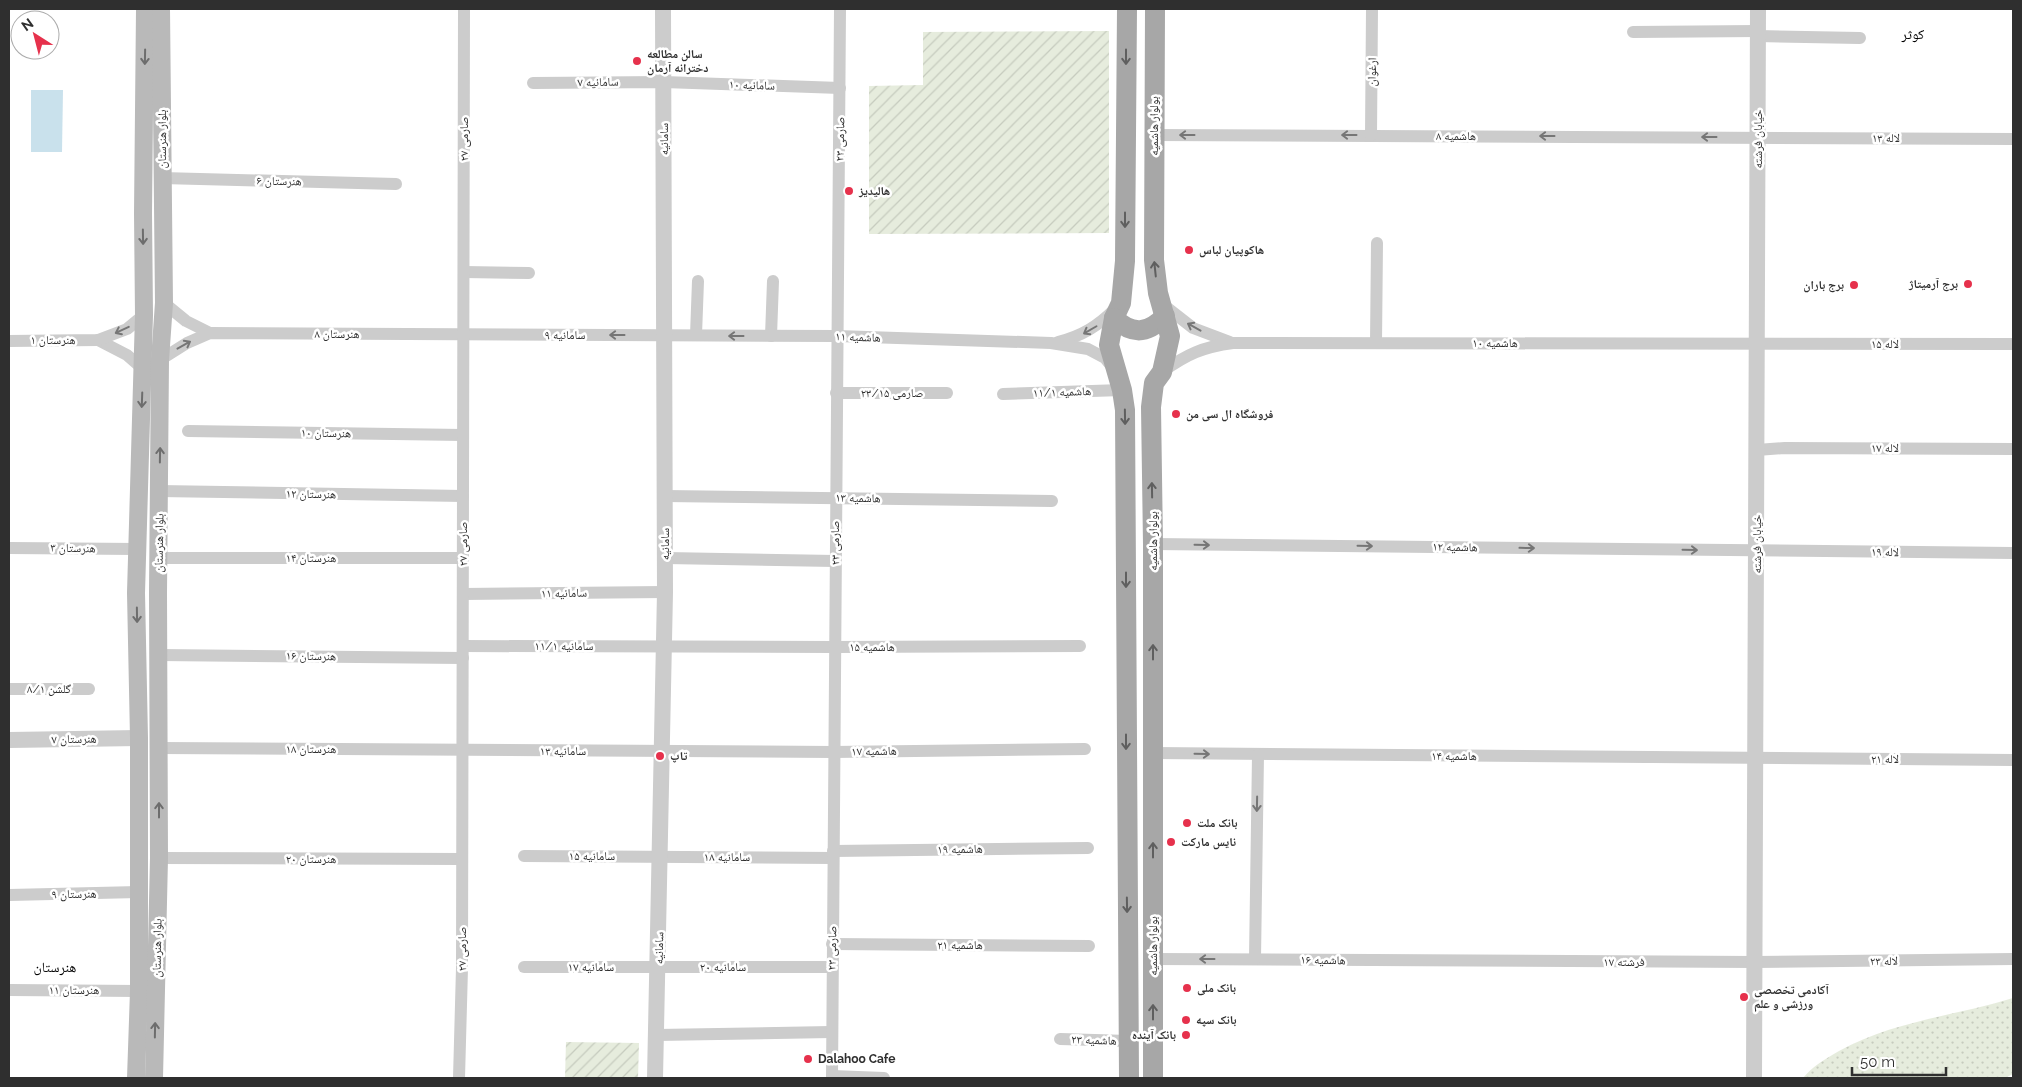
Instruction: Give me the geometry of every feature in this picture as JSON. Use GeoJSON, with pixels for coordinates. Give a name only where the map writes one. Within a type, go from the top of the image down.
{"type":"FeatureCollection","features":[{"type":"Feature","properties":{"kind":"main road","name":"بلوار هنرستان"},"geometry":{"type":"LineString","coordinates":[[136,1078],[139,991],[139,738],[136,593],[144,315],[145,9]]}},
{"type":"Feature","properties":{"kind":"main road","name":"بلوار هنرستان"},"geometry":{"type":"LineString","coordinates":[[154,1078],[159,858],[158,593],[160,360],[164,304],[161,9]]}},
{"type":"Feature","properties":{"kind":"main road","name":"بولوار هاشمیه"},"geometry":{"type":"LineString","coordinates":[[1126,9],[1125,262],[1109,345],[1125,410],[1129,1078]]}},
{"type":"Feature","properties":{"kind":"main road","name":"بولوار هاشمیه"},"geometry":{"type":"LineString","coordinates":[[1153,1078],[1153,544],[1151,407],[1154,383],[1162,372],[1170,336],[1162,309],[1154,260],[1155,9]]}},
{"type":"Feature","properties":{"kind":"main road"},"geometry":{"type":"LineString","coordinates":[[143,213],[164,214]]}},
{"type":"Feature","properties":{"kind":"main road"},"geometry":{"type":"LineString","coordinates":[[1117,311],[1123,326],[1134,330],[1146,330],[1157,325],[1162,309]]}},
{"type":"Feature","properties":{"kind":"main road"},"geometry":{"type":"LineString","coordinates":[[136,593],[158,593]]}},
{"type":"Feature","properties":{"kind":"main road"},"geometry":{"type":"LineString","coordinates":[[1126,679],[1153,681]]}},
{"type":"Feature","properties":{"kind":"street","name":"صارمی ۲۷"},"geometry":{"type":"LineString","coordinates":[[459,1078],[462,968],[464,9]]}},
{"type":"Feature","properties":{"kind":"street","name":"سامانیه"},"geometry":{"type":"LineString","coordinates":[[656,1078],[666,558],[663,9]]}},
{"type":"Feature","properties":{"kind":"street","name":"صارمی ۲۳"},"geometry":{"type":"LineString","coordinates":[[832,1077],[832,854],[840,9]]}},
{"type":"Feature","properties":{"kind":"street","name":"ارغوان"},"geometry":{"type":"LineString","coordinates":[[1371,135],[1372,9]]}},
{"type":"Feature","properties":{"kind":"street","name":"خیابان فرشته"},"geometry":{"type":"LineString","coordinates":[[1754,1078],[1758,9]]}},
{"type":"Feature","properties":{"kind":"street"},"geometry":{"type":"LineString","coordinates":[[1633,32],[1860,38]]}},
{"type":"Feature","properties":{"kind":"street","name":"سامانیه ۷"},"geometry":{"type":"LineString","coordinates":[[532,83],[664,82]]}},
{"type":"Feature","properties":{"kind":"street","name":"سامانیه ۱۰"},"geometry":{"type":"LineString","coordinates":[[664,82],[840,88]]}},
{"type":"Feature","properties":{"kind":"street","name":"هاشمیه ۸"},"geometry":{"type":"LineString","coordinates":[[1154,135],[1758,138]]}},
{"type":"Feature","properties":{"kind":"street","name":"لاله ۱۳"},"geometry":{"type":"LineString","coordinates":[[1758,138],[2013,139]]}},
{"type":"Feature","properties":{"kind":"street","name":"هنرستان ۶"},"geometry":{"type":"LineString","coordinates":[[162,178],[396,184]]}},
{"type":"Feature","properties":{"kind":"street"},"geometry":{"type":"LineString","coordinates":[[1376,343],[1377,243]]}},
{"type":"Feature","properties":{"kind":"street"},"geometry":{"type":"LineString","coordinates":[[464,272],[529,273]]}},
{"type":"Feature","properties":{"kind":"street"},"geometry":{"type":"LineString","coordinates":[[696,335],[698,281]]}},
{"type":"Feature","properties":{"kind":"street"},"geometry":{"type":"LineString","coordinates":[[771,336],[773,281]]}},
{"type":"Feature","properties":{"kind":"street","name":"هنرستان ۸"},"geometry":{"type":"LineString","coordinates":[[164,304],[186,321],[210,333]]}},
{"type":"Feature","properties":{"kind":"street"},"geometry":{"type":"LineString","coordinates":[[1162,309],[1193,328],[1233,343]]}},
{"type":"Feature","properties":{"kind":"street"},"geometry":{"type":"LineString","coordinates":[[1051,343],[1078,337],[1102,323],[1117,311]]}},
{"type":"Feature","properties":{"kind":"street","name":"هنرستان ۱"},"geometry":{"type":"LineString","coordinates":[[9,340],[98,340],[127,329],[144,315]]}},
{"type":"Feature","properties":{"kind":"street","name":"هنرستان ۸"},"geometry":{"type":"LineString","coordinates":[[160,360],[187,343],[210,333],[464,334]]}},
{"type":"Feature","properties":{"kind":"street","name":"سامانیه ۹"},"geometry":{"type":"LineString","coordinates":[[464,334],[666,335]]}},
{"type":"Feature","properties":{"kind":"street","name":"هاشمیه ۱۱"},"geometry":{"type":"LineString","coordinates":[[666,335],[837,336],[1051,343]]}},
{"type":"Feature","properties":{"kind":"street","name":"هنرستان ۱"},"geometry":{"type":"LineString","coordinates":[[98,340],[127,355],[143,369]]}},
{"type":"Feature","properties":{"kind":"street"},"geometry":{"type":"LineString","coordinates":[[1051,343],[1088,349],[1105,358],[1119,381]]}},
{"type":"Feature","properties":{"kind":"street"},"geometry":{"type":"LineString","coordinates":[[1162,372],[1183,356],[1207,346],[1233,343]]}},
{"type":"Feature","properties":{"kind":"street","name":"هاشمیه ۱۰"},"geometry":{"type":"LineString","coordinates":[[1233,343],[1757,343]]}},
{"type":"Feature","properties":{"kind":"street","name":"لاله ۱۵"},"geometry":{"type":"LineString","coordinates":[[1757,343],[2013,344]]}},
{"type":"Feature","properties":{"kind":"street","name":"هاشمیه ۱۱/۱"},"geometry":{"type":"LineString","coordinates":[[1002,394],[1119,381]]}},
{"type":"Feature","properties":{"kind":"street","name":"صارمی ۲۳/۱۵"},"geometry":{"type":"LineString","coordinates":[[836,393],[947,393]]}},
{"type":"Feature","properties":{"kind":"street","name":"هنرستان ۱۰"},"geometry":{"type":"LineString","coordinates":[[188,431],[463,435]]}},
{"type":"Feature","properties":{"kind":"street","name":"لاله ۱۷"},"geometry":{"type":"LineString","coordinates":[[1757,450],[1785,448],[2013,449]]}},
{"type":"Feature","properties":{"kind":"street","name":"هنرستان ۱۲"},"geometry":{"type":"LineString","coordinates":[[159,491],[463,496]]}},
{"type":"Feature","properties":{"kind":"street","name":"هاشمیه ۱۳"},"geometry":{"type":"LineString","coordinates":[[666,496],[1052,501]]}},
{"type":"Feature","properties":{"kind":"street","name":"هاشمیه ۱۲"},"geometry":{"type":"LineString","coordinates":[[1153,544],[1756,550]]}},
{"type":"Feature","properties":{"kind":"street","name":"هنرستان ۳"},"geometry":{"type":"LineString","coordinates":[[9,548],[137,549]]}},
{"type":"Feature","properties":{"kind":"street","name":"لاله ۱۹"},"geometry":{"type":"LineString","coordinates":[[1756,550],[2013,553]]}},
{"type":"Feature","properties":{"kind":"street","name":"هنرستان ۱۴"},"geometry":{"type":"LineString","coordinates":[[159,558],[463,558]]}},
{"type":"Feature","properties":{"kind":"street"},"geometry":{"type":"LineString","coordinates":[[666,558],[835,561]]}},
{"type":"Feature","properties":{"kind":"street","name":"سامانیه ۱۱"},"geometry":{"type":"LineString","coordinates":[[463,594],[665,592]]}},
{"type":"Feature","properties":{"kind":"street","name":"هاشمیه ۱۵"},"geometry":{"type":"LineString","coordinates":[[664,646],[1080,646]]}},
{"type":"Feature","properties":{"kind":"street","name":"سامانیه ۱۱/۱"},"geometry":{"type":"LineString","coordinates":[[463,652],[664,646]]}},
{"type":"Feature","properties":{"kind":"street","name":"هنرستان ۱۶"},"geometry":{"type":"LineString","coordinates":[[159,655],[463,652]]}},
{"type":"Feature","properties":{"kind":"street","name":"گلشن ۸/۱"},"geometry":{"type":"LineString","coordinates":[[9,689],[89,689]]}},
{"type":"Feature","properties":{"kind":"street","name":"هنرستان ۷"},"geometry":{"type":"LineString","coordinates":[[9,740],[139,738]]}},
{"type":"Feature","properties":{"kind":"street","name":"هنرستان ۱۸"},"geometry":{"type":"LineString","coordinates":[[159,748],[463,751]]}},
{"type":"Feature","properties":{"kind":"street","name":"هاشمیه ۱۷"},"geometry":{"type":"LineString","coordinates":[[662,751],[833,752],[1085,749]]}},
{"type":"Feature","properties":{"kind":"street","name":"سامانیه ۱۳"},"geometry":{"type":"LineString","coordinates":[[463,751],[662,751]]}},
{"type":"Feature","properties":{"kind":"street","name":"هاشمیه ۱۴"},"geometry":{"type":"LineString","coordinates":[[1153,753],[1756,758]]}},
{"type":"Feature","properties":{"kind":"street"},"geometry":{"type":"LineString","coordinates":[[1255,960],[1258,755]]}},
{"type":"Feature","properties":{"kind":"street","name":"لاله ۲۱"},"geometry":{"type":"LineString","coordinates":[[1756,758],[2013,760]]}},
{"type":"Feature","properties":{"kind":"street","name":"هاشمیه ۱۹"},"geometry":{"type":"LineString","coordinates":[[793,858],[832,854],[1088,848]]}},
{"type":"Feature","properties":{"kind":"street","name":"سامانیه ۱۵"},"geometry":{"type":"LineString","coordinates":[[524,856],[660,857]]}},
{"type":"Feature","properties":{"kind":"street","name":"سامانیه ۱۸"},"geometry":{"type":"LineString","coordinates":[[660,857],[793,858]]}},
{"type":"Feature","properties":{"kind":"street","name":"هنرستان ۲۰"},"geometry":{"type":"LineString","coordinates":[[159,858],[462,859]]}},
{"type":"Feature","properties":{"kind":"street","name":"هنرستان ۹"},"geometry":{"type":"LineString","coordinates":[[9,895],[139,892]]}},
{"type":"Feature","properties":{"kind":"street","name":"هاشمیه ۲۱"},"geometry":{"type":"LineString","coordinates":[[832,944],[1089,946]]}},
{"type":"Feature","properties":{"kind":"street","name":"هاشمیه ۱۶"},"geometry":{"type":"LineString","coordinates":[[1153,959],[1492,962]]}},
{"type":"Feature","properties":{"kind":"street","name":"لاله ۲۳"},"geometry":{"type":"LineString","coordinates":[[1755,962],[2013,959]]}},
{"type":"Feature","properties":{"kind":"street","name":"فرشته ۱۷"},"geometry":{"type":"LineString","coordinates":[[1492,962],[1755,962]]}},
{"type":"Feature","properties":{"kind":"street","name":"سامانیه ۱۷"},"geometry":{"type":"LineString","coordinates":[[524,967],[658,967]]}},
{"type":"Feature","properties":{"kind":"street","name":"سامانیه ۲۰"},"geometry":{"type":"LineString","coordinates":[[658,967],[832,967]]}},
{"type":"Feature","properties":{"kind":"street","name":"هنرستان ۱۱"},"geometry":{"type":"LineString","coordinates":[[9,990],[139,991]]}},
{"type":"Feature","properties":{"kind":"street"},"geometry":{"type":"LineString","coordinates":[[657,1035],[831,1032]]}},
{"type":"Feature","properties":{"kind":"street","name":"هاشمیه ۲۳"},"geometry":{"type":"LineString","coordinates":[[1060,1039],[1129,1041]]}},
{"type":"Feature","properties":{"kind":"street"},"geometry":{"type":"LineString","coordinates":[[832,1077],[884,1078]]}},
{"type":"Feature","properties":{"kind":"green space"},"geometry":{"type":"Polygon","coordinates":[[[1109,31],[1109,233],[869,234],[869,86],[923,85],[923,32],[1109,31]]]}},
{"type":"Feature","properties":{"kind":"green space"},"geometry":{"type":"Polygon","coordinates":[[[2013,998],[2013,1074],[2005,1078],[1803,1078],[1815,1066],[1834,1054],[1881,1033],[2013,998]]]}},
{"type":"Feature","properties":{"kind":"green space"},"geometry":{"type":"Polygon","coordinates":[[[566,1042],[639,1043],[638,1078],[565,1078],[566,1042]]]}},
{"type":"Feature","properties":{"kind":"water"},"geometry":{"type":"Polygon","coordinates":[[[31,90],[63,90],[62,152],[31,152],[31,90]]]}},
{"type":"Feature","properties":{"kind":"place","name":"سالن مطالعه دخترانه آرمان"},"geometry":{"type":"Point","coordinates":[637,61]}},
{"type":"Feature","properties":{"kind":"place","name":"هالیدیز"},"geometry":{"type":"Point","coordinates":[849,191]}},
{"type":"Feature","properties":{"kind":"place","name":"هاکوپیان لباس"},"geometry":{"type":"Point","coordinates":[1189,250]}},
{"type":"Feature","properties":{"kind":"place","name":"برج آرمیتاژ"},"geometry":{"type":"Point","coordinates":[1968,284]}},
{"type":"Feature","properties":{"kind":"place","name":"برج باران"},"geometry":{"type":"Point","coordinates":[1854,285]}},
{"type":"Feature","properties":{"kind":"place","name":"فروشگاه ال سی من"},"geometry":{"type":"Point","coordinates":[1176,414]}},
{"type":"Feature","properties":{"kind":"place","name":"تاپ"},"geometry":{"type":"Point","coordinates":[660,756]}},
{"type":"Feature","properties":{"kind":"place","name":"بانک ملت"},"geometry":{"type":"Point","coordinates":[1187,823]}},
{"type":"Feature","properties":{"kind":"place","name":"نایس مارکت"},"geometry":{"type":"Point","coordinates":[1171,842]}},
{"type":"Feature","properties":{"kind":"place","name":"بانک ملی"},"geometry":{"type":"Point","coordinates":[1187,988]}},
{"type":"Feature","properties":{"kind":"place","name":"آکادمی تخصصی ورزشی و علم"},"geometry":{"type":"Point","coordinates":[1744,997]}},
{"type":"Feature","properties":{"kind":"place","name":"بانک سپه"},"geometry":{"type":"Point","coordinates":[1186,1020]}},
{"type":"Feature","properties":{"kind":"place","name":"بانک آینده"},"geometry":{"type":"Point","coordinates":[1186,1035]}},
{"type":"Feature","properties":{"kind":"place","name":"Dalahoo Cafe"},"geometry":{"type":"Point","coordinates":[808,1059]}},
{"type":"Feature","properties":{"kind":"district","name":"کوثر"},"geometry":{"type":"Point","coordinates":[1913,34]}},
{"type":"Feature","properties":{"kind":"district","name":"هنرستان"},"geometry":{"type":"Point","coordinates":[55,967]}}]}
